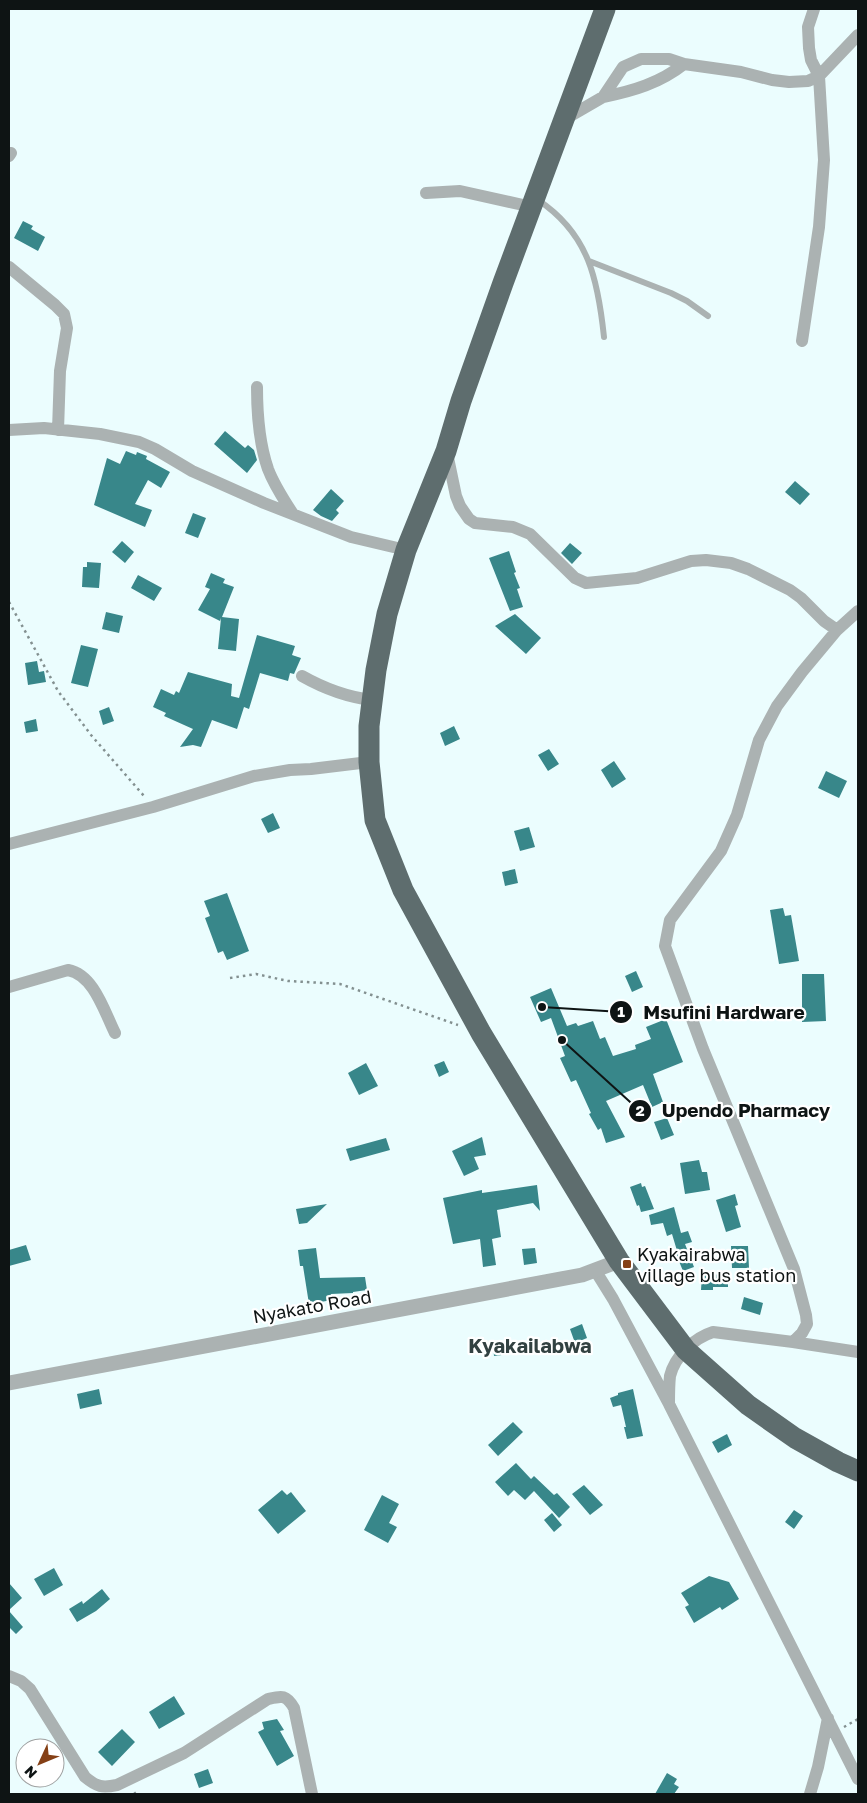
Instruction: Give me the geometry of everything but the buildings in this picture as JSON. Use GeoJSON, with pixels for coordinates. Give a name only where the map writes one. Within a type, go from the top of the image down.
{"type":"FeatureCollection","features":[{"type":"Feature","properties":{"kind":"highway"},"geometry":{"type":"LineString","coordinates":[[605,9],[464,392],[446,451],[406,550],[387,614],[369,726],[369,762],[374,820],[403,890],[480,1033],[619,1261],[686,1350],[756,1411],[795,1438],[858,1471]]}},
{"type":"Feature","properties":{"kind":"street"},"geometry":{"type":"LineString","coordinates":[[802,341],[819,227],[824,160],[819,76],[812,60],[808,41],[808,27],[814,9]]}},
{"type":"Feature","properties":{"kind":"street"},"geometry":{"type":"LineString","coordinates":[[603,97],[620,71],[632,62],[641,59],[669,59],[684,64],[741,72],[772,80],[789,82],[808,81],[819,76],[858,35]]}},
{"type":"Feature","properties":{"kind":"street"},"geometry":{"type":"LineString","coordinates":[[565,119],[603,97],[652,84],[684,64]]}},
{"type":"Feature","properties":{"kind":"street"},"geometry":{"type":"LineString","coordinates":[[426,193],[460,191],[533,202]]}},
{"type":"Feature","properties":{"kind":"street"},"geometry":{"type":"LineString","coordinates":[[9,267],[64,314],[68,328],[60,371],[58,430]]}},
{"type":"Feature","properties":{"kind":"street"},"geometry":{"type":"LineString","coordinates":[[257,387],[258,427],[268,469],[280,494],[293,514]]}},
{"type":"Feature","properties":{"kind":"street"},"geometry":{"type":"LineString","coordinates":[[9,430],[44,428],[100,434],[139,442],[156,449],[192,472],[264,503],[352,537],[406,550]]}},
{"type":"Feature","properties":{"kind":"street"},"geometry":{"type":"LineString","coordinates":[[446,451],[456,496],[460,506],[470,519],[475,523],[513,527],[530,534],[576,578],[586,583],[637,578],[691,561],[706,560],[730,563],[748,569],[790,590],[824,621],[837,630]]}},
{"type":"Feature","properties":{"kind":"street"},"geometry":{"type":"LineString","coordinates":[[793,1342],[802,1333],[807,1324],[794,1269],[703,1049],[665,946],[670,920],[722,851],[736,814],[759,740],[777,706],[837,630],[858,611]]}},
{"type":"Feature","properties":{"kind":"street"},"geometry":{"type":"LineString","coordinates":[[302,676],[338,694],[372,700]]}},
{"type":"Feature","properties":{"kind":"street"},"geometry":{"type":"LineString","coordinates":[[9,844],[153,807],[254,776],[290,770],[369,762]]}},
{"type":"Feature","properties":{"kind":"street"},"geometry":{"type":"LineString","coordinates":[[9,987],[68,970],[77,972],[89,982],[115,1033]]}},
{"type":"Feature","properties":{"kind":"street","name":"Nyakato Road"},"geometry":{"type":"LineString","coordinates":[[9,1383],[582,1275],[619,1261]]}},
{"type":"Feature","properties":{"kind":"street"},"geometry":{"type":"LineString","coordinates":[[595,1270],[613,1299],[669,1404],[858,1778]]}},
{"type":"Feature","properties":{"kind":"street"},"geometry":{"type":"LineString","coordinates":[[669,1404],[672,1370],[686,1350],[701,1336],[712,1332],[858,1352]]}},
{"type":"Feature","properties":{"kind":"street"},"geometry":{"type":"LineString","coordinates":[[9,1676],[22,1681],[30,1689],[86,1777],[95,1785],[107,1787],[117,1785],[184,1753],[268,1699],[280,1696],[289,1700],[294,1708],[312,1794]]}},
{"type":"Feature","properties":{"kind":"street"},"geometry":{"type":"LineString","coordinates":[[810,1794],[818,1767],[828,1718]]}},
{"type":"Feature","properties":{"kind":"lane"},"geometry":{"type":"LineString","coordinates":[[533,202],[554,211],[572,230],[583,246],[599,294],[604,337]]}},
{"type":"Feature","properties":{"kind":"lane"},"geometry":{"type":"LineString","coordinates":[[589,261],[671,293],[687,301],[708,316]]}},
{"type":"Feature","properties":{"kind":"path"},"geometry":{"type":"LineString","coordinates":[[9,602],[58,692],[90,735],[153,807]]}},
{"type":"Feature","properties":{"kind":"path"},"geometry":{"type":"LineString","coordinates":[[230,978],[256,974],[288,981],[340,984],[480,1033]]}},
{"type":"Feature","properties":{"kind":"place","name":"Msufini Hardware"},"geometry":{"type":"Point","coordinates":[542,1007]}},
{"type":"Feature","properties":{"kind":"place","name":"Upendo Pharmacy"},"geometry":{"type":"Point","coordinates":[562,1040]}},
{"type":"Feature","properties":{"kind":"place","name":"Kyakairabwa village bus station"},"geometry":{"type":"Point","coordinates":[627,1264]}},
{"type":"Feature","properties":{"kind":"district","name":"Kyakailabwa"},"geometry":{"type":"Point","coordinates":[530,1345]}}]}
